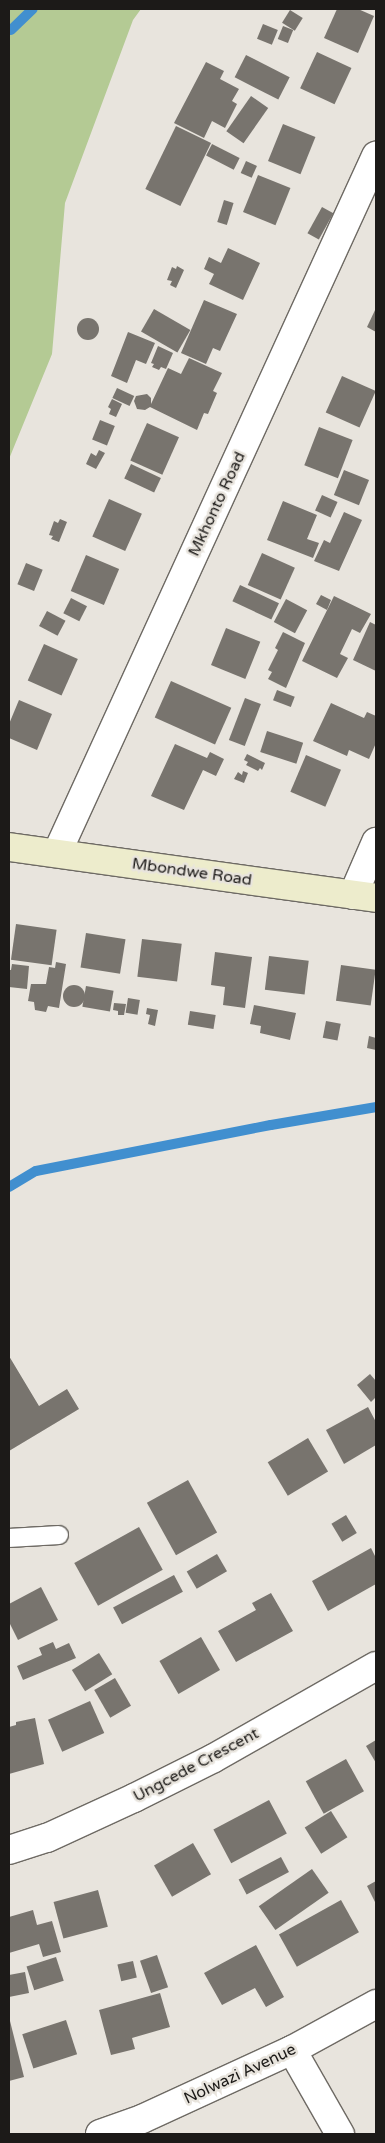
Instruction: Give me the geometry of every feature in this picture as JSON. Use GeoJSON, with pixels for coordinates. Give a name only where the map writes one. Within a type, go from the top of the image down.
{"type":"FeatureCollection","features":[{"type":"Feature","properties":{"kind":"street","name":"Mkhonto Road"},"geometry":{"type":"LineString","coordinates":[[57,853],[376,156]]}},
{"type":"Feature","properties":{"kind":"street"},"geometry":{"type":"LineString","coordinates":[[365,896],[376,842]]}},
{"type":"Feature","properties":{"kind":"street","name":"Mbondwe Road"},"geometry":{"type":"LineString","coordinates":[[9,847],[365,896]]}},
{"type":"Feature","properties":{"kind":"street","name":"Ungcede Crescent"},"geometry":{"type":"LineString","coordinates":[[9,1850],[47,1838],[214,1758],[376,1666]]}},
{"type":"Feature","properties":{"kind":"street","name":"Nolwazi Avenue"},"geometry":{"type":"LineString","coordinates":[[100,2134],[151,2116],[292,2050],[376,2004]]}},
{"type":"Feature","properties":{"kind":"street"},"geometry":{"type":"LineString","coordinates":[[292,2050],[340,2134]]}},
{"type":"Feature","properties":{"kind":"lane"},"geometry":{"type":"LineString","coordinates":[[9,1538],[59,1535]]}},
{"type":"Feature","properties":{"kind":"green space"},"geometry":{"type":"Polygon","coordinates":[[[9,9],[141,9],[133,20],[65,203],[52,354],[9,459],[9,9]]]}},
{"type":"Feature","properties":{"kind":"building"},"geometry":{"type":"Polygon","coordinates":[[[337,9],[358,9],[374,16],[358,53],[324,38],[337,9]]]}},
{"type":"Feature","properties":{"kind":"building"},"geometry":{"type":"Polygon","coordinates":[[[290,10],[303,18],[295,31],[282,23],[290,10]]]}},
{"type":"Feature","properties":{"kind":"building"},"geometry":{"type":"Polygon","coordinates":[[[263,24],[278,30],[272,45],[257,39],[263,24]]]}},
{"type":"Feature","properties":{"kind":"building"},"geometry":{"type":"Polygon","coordinates":[[[283,26],[293,30],[288,43],[278,39],[283,26]]]}},
{"type":"Feature","properties":{"kind":"building"},"geometry":{"type":"Polygon","coordinates":[[[317,52],[351,68],[335,104],[300,88],[317,52]]]}},
{"type":"Feature","properties":{"kind":"building"},"geometry":{"type":"Polygon","coordinates":[[[246,55],[290,77],[278,100],[235,77],[246,55]]]}},
{"type":"Feature","properties":{"kind":"building"},"geometry":{"type":"Polygon","coordinates":[[[206,62],[224,71],[220,79],[239,89],[232,101],[237,104],[225,128],[212,121],[204,138],[174,123],[206,62]]]}},
{"type":"Feature","properties":{"kind":"building"},"geometry":{"type":"Polygon","coordinates":[[[251,96],[268,108],[244,143],[226,131],[251,96]]]}},
{"type":"Feature","properties":{"kind":"building"},"geometry":{"type":"Polygon","coordinates":[[[283,124],[315,137],[300,174],[268,161],[283,124]]]}},
{"type":"Feature","properties":{"kind":"building"},"geometry":{"type":"Polygon","coordinates":[[[176,126],[211,143],[180,206],[145,189],[176,126]]]}},
{"type":"Feature","properties":{"kind":"building"},"geometry":{"type":"Polygon","coordinates":[[[212,144],[240,158],[234,170],[206,156],[212,144]]]}},
{"type":"Feature","properties":{"kind":"building"},"geometry":{"type":"Polygon","coordinates":[[[246,161],[257,166],[252,178],[241,173],[246,161]]]}},
{"type":"Feature","properties":{"kind":"building"},"geometry":{"type":"Polygon","coordinates":[[[258,175],[290,188],[275,225],[243,212],[258,175]]]}},
{"type":"Feature","properties":{"kind":"building"},"geometry":{"type":"Polygon","coordinates":[[[224,200],[234,203],[227,225],[217,222],[224,200]]]}},
{"type":"Feature","properties":{"kind":"building"},"geometry":{"type":"Polygon","coordinates":[[[322,207],[333,213],[319,240],[307,233],[322,207]]]}},
{"type":"Feature","properties":{"kind":"building"},"geometry":{"type":"Polygon","coordinates":[[[228,248],[260,263],[243,300],[209,284],[214,274],[204,269],[209,257],[221,263],[228,248]]]}},
{"type":"Feature","properties":{"kind":"building"},"geometry":{"type":"Polygon","coordinates":[[[177,266],[184,270],[176,288],[170,285],[172,281],[167,280],[172,267],[176,269],[177,266]]]}},
{"type":"Feature","properties":{"kind":"building"},"geometry":{"type":"Polygon","coordinates":[[[204,300],[237,314],[220,351],[213,348],[206,364],[181,353],[204,300]]]}},
{"type":"Feature","properties":{"kind":"building"},"geometry":{"type":"Polygon","coordinates":[[[376,308],[376,332],[367,327],[376,308]]]}},
{"type":"Feature","properties":{"kind":"building"},"geometry":{"type":"Polygon","coordinates":[[[154,309],[190,330],[177,353],[141,332],[154,309]]]}},
{"type":"Feature","properties":{"kind":"building"},"geometry":{"type":"Polygon","coordinates":[[[84,318],[92,318],[99,325],[99,333],[92,340],[84,340],[77,333],[77,325],[84,318]]]}},
{"type":"Feature","properties":{"kind":"building"},"geometry":{"type":"Polygon","coordinates":[[[128,332],[155,343],[146,364],[136,360],[127,383],[111,376],[128,332]]]}},
{"type":"Feature","properties":{"kind":"building"},"geometry":{"type":"Polygon","coordinates":[[[158,346],[173,353],[166,369],[161,367],[159,370],[152,367],[154,364],[151,363],[158,346]]]}},
{"type":"Feature","properties":{"kind":"building"},"geometry":{"type":"Polygon","coordinates":[[[189,358],[222,373],[213,391],[217,393],[208,414],[204,413],[197,430],[150,407],[145,410],[137,409],[134,401],[136,396],[147,394],[151,398],[151,404],[168,368],[181,374],[189,358]]]}},
{"type":"Feature","properties":{"kind":"building"},"geometry":{"type":"Polygon","coordinates":[[[342,376],[376,391],[360,428],[326,413],[342,376]]]}},
{"type":"Feature","properties":{"kind":"building"},"geometry":{"type":"Polygon","coordinates":[[[117,388],[134,396],[130,406],[112,398],[117,388]]]}},
{"type":"Feature","properties":{"kind":"building"},"geometry":{"type":"Polygon","coordinates":[[[112,399],[122,404],[116,417],[109,414],[111,409],[108,407],[112,399]]]}},
{"type":"Feature","properties":{"kind":"building"},"geometry":{"type":"Polygon","coordinates":[[[100,420],[115,426],[107,445],[92,439],[100,420]]]}},
{"type":"Feature","properties":{"kind":"building"},"geometry":{"type":"Polygon","coordinates":[[[147,423],[179,437],[162,475],[130,460],[147,423]]]}},
{"type":"Feature","properties":{"kind":"building"},"geometry":{"type":"Polygon","coordinates":[[[319,427],[353,440],[338,478],[304,465],[319,427]]]}},
{"type":"Feature","properties":{"kind":"building"},"geometry":{"type":"Polygon","coordinates":[[[99,450],[105,453],[96,469],[86,464],[91,453],[96,456],[99,450]]]}},
{"type":"Feature","properties":{"kind":"building"},"geometry":{"type":"Polygon","coordinates":[[[131,464],[161,478],[154,492],[124,479],[131,464]]]}},
{"type":"Feature","properties":{"kind":"building"},"geometry":{"type":"Polygon","coordinates":[[[344,470],[369,480],[359,505],[334,495],[344,470]]]}},
{"type":"Feature","properties":{"kind":"building"},"geometry":{"type":"Polygon","coordinates":[[[322,495],[338,502],[331,517],[315,511],[322,495]]]}},
{"type":"Feature","properties":{"kind":"building"},"geometry":{"type":"Polygon","coordinates":[[[109,499],[142,514],[125,551],[92,536],[109,499]]]}},
{"type":"Feature","properties":{"kind":"building"},"geometry":{"type":"Polygon","coordinates":[[[283,501],[317,515],[307,539],[319,543],[313,558],[267,540],[283,501]]]}},
{"type":"Feature","properties":{"kind":"building"},"geometry":{"type":"Polygon","coordinates":[[[344,512],[362,520],[339,571],[314,561],[324,540],[330,543],[344,512]]]}},
{"type":"Feature","properties":{"kind":"building"},"geometry":{"type":"Polygon","coordinates":[[[60,519],[67,522],[59,542],[51,539],[53,536],[49,535],[54,521],[58,523],[60,519]]]}},
{"type":"Feature","properties":{"kind":"building"},"geometry":{"type":"Polygon","coordinates":[[[262,553],[295,568],[281,600],[248,585],[262,553]]]}},
{"type":"Feature","properties":{"kind":"building"},"geometry":{"type":"Polygon","coordinates":[[[86,555],[119,569],[104,605],[71,591],[86,555]]]}},
{"type":"Feature","properties":{"kind":"building"},"geometry":{"type":"Polygon","coordinates":[[[26,563],[43,570],[34,591],[17,584],[26,563]]]}},
{"type":"Feature","properties":{"kind":"building"},"geometry":{"type":"Polygon","coordinates":[[[240,585],[279,603],[271,619],[232,601],[240,585]]]}},
{"type":"Feature","properties":{"kind":"building"},"geometry":{"type":"Polygon","coordinates":[[[321,595],[331,600],[327,610],[316,604],[321,595]]]}},
{"type":"Feature","properties":{"kind":"building"},"geometry":{"type":"Polygon","coordinates":[[[334,596],[371,614],[360,633],[352,629],[340,654],[348,658],[337,678],[302,661],[334,596]]]}},
{"type":"Feature","properties":{"kind":"building"},"geometry":{"type":"Polygon","coordinates":[[[71,598],[87,606],[79,621],[63,613],[71,598]]]}},
{"type":"Feature","properties":{"kind":"building"},"geometry":{"type":"Polygon","coordinates":[[[286,599],[307,610],[295,633],[274,622],[286,599]]]}},
{"type":"Feature","properties":{"kind":"building"},"geometry":{"type":"Polygon","coordinates":[[[47,611],[66,621],[58,636],[39,626],[47,611]]]}},
{"type":"Feature","properties":{"kind":"building"},"geometry":{"type":"Polygon","coordinates":[[[370,622],[376,625],[376,671],[353,660],[370,622]]]}},
{"type":"Feature","properties":{"kind":"building"},"geometry":{"type":"Polygon","coordinates":[[[226,628],[260,642],[245,679],[211,665],[226,628]]]}},
{"type":"Feature","properties":{"kind":"building"},"geometry":{"type":"Polygon","coordinates":[[[283,632],[305,643],[286,688],[268,679],[272,672],[268,670],[278,650],[275,648],[283,632]]]}},
{"type":"Feature","properties":{"kind":"building"},"geometry":{"type":"Polygon","coordinates":[[[44,644],[78,659],[62,696],[28,681],[44,644]]]}},
{"type":"Feature","properties":{"kind":"building"},"geometry":{"type":"Polygon","coordinates":[[[171,681],[231,708],[215,744],[155,718],[171,681]]]}},
{"type":"Feature","properties":{"kind":"building"},"geometry":{"type":"Polygon","coordinates":[[[277,690],[295,697],[291,707],[273,700],[277,690]]]}},
{"type":"Feature","properties":{"kind":"building"},"geometry":{"type":"Polygon","coordinates":[[[245,698],[261,704],[245,746],[229,740],[245,698]]]}},
{"type":"Feature","properties":{"kind":"building"},"geometry":{"type":"Polygon","coordinates":[[[19,700],[52,714],[37,750],[9,738],[9,724],[19,700]]]}},
{"type":"Feature","properties":{"kind":"building"},"geometry":{"type":"Polygon","coordinates":[[[331,703],[364,718],[367,712],[376,716],[376,743],[369,759],[349,750],[347,756],[313,741],[331,703]]]}},
{"type":"Feature","properties":{"kind":"building"},"geometry":{"type":"Polygon","coordinates":[[[267,731],[303,743],[296,764],[260,752],[267,731]]]}},
{"type":"Feature","properties":{"kind":"building"},"geometry":{"type":"Polygon","coordinates":[[[175,744],[207,758],[210,752],[224,759],[216,776],[203,770],[184,810],[151,796],[175,744]]]}},
{"type":"Feature","properties":{"kind":"building"},"geometry":{"type":"Polygon","coordinates":[[[247,754],[265,763],[262,770],[260,768],[258,771],[246,765],[248,762],[244,760],[247,754]]]}},
{"type":"Feature","properties":{"kind":"building"},"geometry":{"type":"Polygon","coordinates":[[[306,755],[341,770],[325,807],[290,792],[306,755]]]}},
{"type":"Feature","properties":{"kind":"building"},"geometry":{"type":"Polygon","coordinates":[[[243,771],[248,773],[244,783],[234,779],[238,772],[242,775],[243,771]]]}},
{"type":"Feature","properties":{"kind":"building"},"geometry":{"type":"Polygon","coordinates":[[[16,924],[57,930],[52,965],[11,960],[16,924]]]}},
{"type":"Feature","properties":{"kind":"building"},"geometry":{"type":"Polygon","coordinates":[[[86,933],[126,939],[120,974],[81,968],[86,933]]]}},
{"type":"Feature","properties":{"kind":"building"},"geometry":{"type":"Polygon","coordinates":[[[142,939],[182,944],[177,982],[137,977],[142,939]]]}},
{"type":"Feature","properties":{"kind":"building"},"geometry":{"type":"Polygon","coordinates":[[[215,952],[252,957],[245,1008],[223,1005],[225,987],[211,985],[215,952]]]}},
{"type":"Feature","properties":{"kind":"building"},"geometry":{"type":"Polygon","coordinates":[[[269,956],[309,961],[305,995],[265,990],[269,956]]]}},
{"type":"Feature","properties":{"kind":"building"},"geometry":{"type":"Polygon","coordinates":[[[56,962],[66,964],[59,1008],[48,1006],[46,1012],[35,1010],[34,1002],[28,1001],[31,984],[46,984],[49,967],[55,968],[56,962]]]}},
{"type":"Feature","properties":{"kind":"building"},"geometry":{"type":"Polygon","coordinates":[[[12,964],[29,966],[27,989],[9,987],[9,970],[11,970],[12,964]]]}},
{"type":"Feature","properties":{"kind":"building"},"geometry":{"type":"Polygon","coordinates":[[[341,965],[376,970],[371,1006],[336,1001],[341,965]]]}},
{"type":"Feature","properties":{"kind":"building"},"geometry":{"type":"Polygon","coordinates":[[[74,985],[84,992],[85,996],[78,1006],[74,1007],[64,1000],[63,996],[70,986],[74,985]]]}},
{"type":"Feature","properties":{"kind":"building"},"geometry":{"type":"Polygon","coordinates":[[[86,986],[114,991],[110,1012],[82,1007],[86,986]]]}},
{"type":"Feature","properties":{"kind":"building"},"geometry":{"type":"Polygon","coordinates":[[[128,998],[140,1000],[138,1015],[126,1013],[128,998]]]}},
{"type":"Feature","properties":{"kind":"building"},"geometry":{"type":"Polygon","coordinates":[[[114,1003],[126,1004],[124,1015],[118,1015],[118,1011],[113,1010],[114,1003]]]}},
{"type":"Feature","properties":{"kind":"building"},"geometry":{"type":"Polygon","coordinates":[[[254,1005],[296,1013],[290,1040],[260,1033],[261,1026],[250,1024],[254,1005]]]}},
{"type":"Feature","properties":{"kind":"building"},"geometry":{"type":"Polygon","coordinates":[[[147,1008],[158,1010],[155,1026],[148,1024],[150,1015],[146,1014],[147,1008]]]}},
{"type":"Feature","properties":{"kind":"building"},"geometry":{"type":"Polygon","coordinates":[[[190,1011],[216,1015],[213,1029],[188,1025],[190,1011]]]}},
{"type":"Feature","properties":{"kind":"building"},"geometry":{"type":"Polygon","coordinates":[[[326,1021],[341,1024],[337,1041],[323,1038],[326,1021]]]}},
{"type":"Feature","properties":{"kind":"building"},"geometry":{"type":"Polygon","coordinates":[[[369,1036],[376,1038],[376,1050],[367,1048],[369,1036]]]}},
{"type":"Feature","properties":{"kind":"building"},"geometry":{"type":"Polygon","coordinates":[[[9,1356],[39,1406],[67,1389],[79,1409],[9,1451],[9,1356]]]}},
{"type":"Feature","properties":{"kind":"building"},"geometry":{"type":"Polygon","coordinates":[[[370,1374],[376,1381],[376,1397],[371,1402],[357,1385],[370,1374]]]}},
{"type":"Feature","properties":{"kind":"building"},"geometry":{"type":"Polygon","coordinates":[[[368,1407],[376,1422],[376,1445],[344,1464],[326,1430],[368,1407]]]}},
{"type":"Feature","properties":{"kind":"building"},"geometry":{"type":"Polygon","coordinates":[[[308,1438],[328,1471],[288,1496],[268,1462],[308,1438]]]}},
{"type":"Feature","properties":{"kind":"building"},"geometry":{"type":"Polygon","coordinates":[[[188,1480],[217,1532],[176,1555],[147,1503],[188,1480]]]}},
{"type":"Feature","properties":{"kind":"building"},"geometry":{"type":"Polygon","coordinates":[[[346,1515],[357,1533],[342,1542],[331,1524],[346,1515]]]}},
{"type":"Feature","properties":{"kind":"building"},"geometry":{"type":"Polygon","coordinates":[[[139,1527],[163,1570],[98,1606],[74,1563],[139,1527]]]}},
{"type":"Feature","properties":{"kind":"building"},"geometry":{"type":"Polygon","coordinates":[[[371,1548],[376,1558],[376,1584],[328,1611],[312,1581],[371,1548]]]}},
{"type":"Feature","properties":{"kind":"building"},"geometry":{"type":"Polygon","coordinates":[[[217,1554],[227,1571],[197,1589],[187,1572],[217,1554]]]}},
{"type":"Feature","properties":{"kind":"building"},"geometry":{"type":"Polygon","coordinates":[[[174,1575],[183,1592],[122,1624],[113,1607],[174,1575]]]}},
{"type":"Feature","properties":{"kind":"building"},"geometry":{"type":"Polygon","coordinates":[[[41,1587],[58,1620],[18,1640],[9,1622],[9,1604],[41,1587]]]}},
{"type":"Feature","properties":{"kind":"building"},"geometry":{"type":"Polygon","coordinates":[[[271,1593],[293,1631],[236,1662],[218,1631],[256,1610],[252,1603],[271,1593]]]}},
{"type":"Feature","properties":{"kind":"building"},"geometry":{"type":"Polygon","coordinates":[[[201,1637],[220,1670],[178,1694],[159,1661],[201,1637]]]}},
{"type":"Feature","properties":{"kind":"building"},"geometry":{"type":"Polygon","coordinates":[[[53,1642],[56,1649],[69,1643],[76,1658],[23,1680],[17,1666],[42,1655],[39,1648],[53,1642]]]}},
{"type":"Feature","properties":{"kind":"building"},"geometry":{"type":"Polygon","coordinates":[[[99,1653],[112,1674],[85,1691],[72,1670],[99,1653]]]}},
{"type":"Feature","properties":{"kind":"building"},"geometry":{"type":"Polygon","coordinates":[[[115,1678],[131,1706],[110,1718],[94,1690],[115,1678]]]}},
{"type":"Feature","properties":{"kind":"building"},"geometry":{"type":"Polygon","coordinates":[[[90,1701],[104,1733],[62,1752],[48,1720],[90,1701]]]}},
{"type":"Feature","properties":{"kind":"building"},"geometry":{"type":"Polygon","coordinates":[[[35,1718],[44,1764],[9,1774],[9,1727],[16,1725],[16,1722],[35,1718]]]}},
{"type":"Feature","properties":{"kind":"building"},"geometry":{"type":"Polygon","coordinates":[[[376,1740],[376,1763],[366,1746],[376,1740]]]}},
{"type":"Feature","properties":{"kind":"building"},"geometry":{"type":"Polygon","coordinates":[[[346,1759],[364,1791],[324,1814],[306,1781],[346,1759]]]}},
{"type":"Feature","properties":{"kind":"building"},"geometry":{"type":"Polygon","coordinates":[[[269,1800],[287,1834],[231,1863],[213,1830],[269,1800]]]}},
{"type":"Feature","properties":{"kind":"building"},"geometry":{"type":"Polygon","coordinates":[[[331,1811],[347,1837],[321,1854],[305,1827],[331,1811]]]}},
{"type":"Feature","properties":{"kind":"building"},"geometry":{"type":"Polygon","coordinates":[[[193,1843],[211,1874],[172,1897],[154,1865],[193,1843]]]}},
{"type":"Feature","properties":{"kind":"building"},"geometry":{"type":"Polygon","coordinates":[[[281,1857],[289,1872],[247,1895],[239,1880],[281,1857]]]}},
{"type":"Feature","properties":{"kind":"building"},"geometry":{"type":"Polygon","coordinates":[[[312,1869],[329,1893],[275,1930],[259,1906],[312,1869]]]}},
{"type":"Feature","properties":{"kind":"building"},"geometry":{"type":"Polygon","coordinates":[[[376,1881],[376,1904],[367,1886],[376,1881]]]}},
{"type":"Feature","properties":{"kind":"building"},"geometry":{"type":"Polygon","coordinates":[[[98,1890],[108,1927],[63,1939],[54,1902],[98,1890]]]}},
{"type":"Feature","properties":{"kind":"building"},"geometry":{"type":"Polygon","coordinates":[[[341,1900],[359,1932],[297,1967],[279,1934],[341,1900]]]}},
{"type":"Feature","properties":{"kind":"building"},"geometry":{"type":"Polygon","coordinates":[[[33,1910],[37,1925],[52,1921],[61,1952],[43,1957],[39,1944],[9,1953],[9,1917],[33,1910]]]}},
{"type":"Feature","properties":{"kind":"building"},"geometry":{"type":"Polygon","coordinates":[[[256,1945],[284,1997],[266,2007],[255,1988],[222,2005],[204,1973],[256,1945]]]}},
{"type":"Feature","properties":{"kind":"building"},"geometry":{"type":"Polygon","coordinates":[[[157,1955],[168,1987],[151,1993],[140,1961],[157,1955]]]}},
{"type":"Feature","properties":{"kind":"building"},"geometry":{"type":"Polygon","coordinates":[[[56,1957],[64,1981],[34,1990],[27,1967],[56,1957]]]}},
{"type":"Feature","properties":{"kind":"building"},"geometry":{"type":"Polygon","coordinates":[[[133,1961],[137,1978],[121,1981],[117,1965],[133,1961]]]}},
{"type":"Feature","properties":{"kind":"building"},"geometry":{"type":"Polygon","coordinates":[[[25,1972],[29,1993],[9,1997],[9,1975],[25,1972]]]}},
{"type":"Feature","properties":{"kind":"building"},"geometry":{"type":"Polygon","coordinates":[[[160,1993],[170,2027],[132,2038],[135,2049],[111,2055],[99,2010],[160,1993]]]}},
{"type":"Feature","properties":{"kind":"building"},"geometry":{"type":"Polygon","coordinates":[[[9,2017],[24,2077],[9,2081],[9,2017]]]}},
{"type":"Feature","properties":{"kind":"building"},"geometry":{"type":"Polygon","coordinates":[[[66,2020],[77,2054],[33,2068],[22,2034],[66,2020]]]}},
{"type":"Feature","properties":{"kind":"waterway"},"geometry":{"type":"LineString","coordinates":[[11,30],[33,9]]}},
{"type":"Feature","properties":{"kind":"waterway"},"geometry":{"type":"LineString","coordinates":[[9,1187],[36,1171],[271,1125],[376,1107]]}}]}
